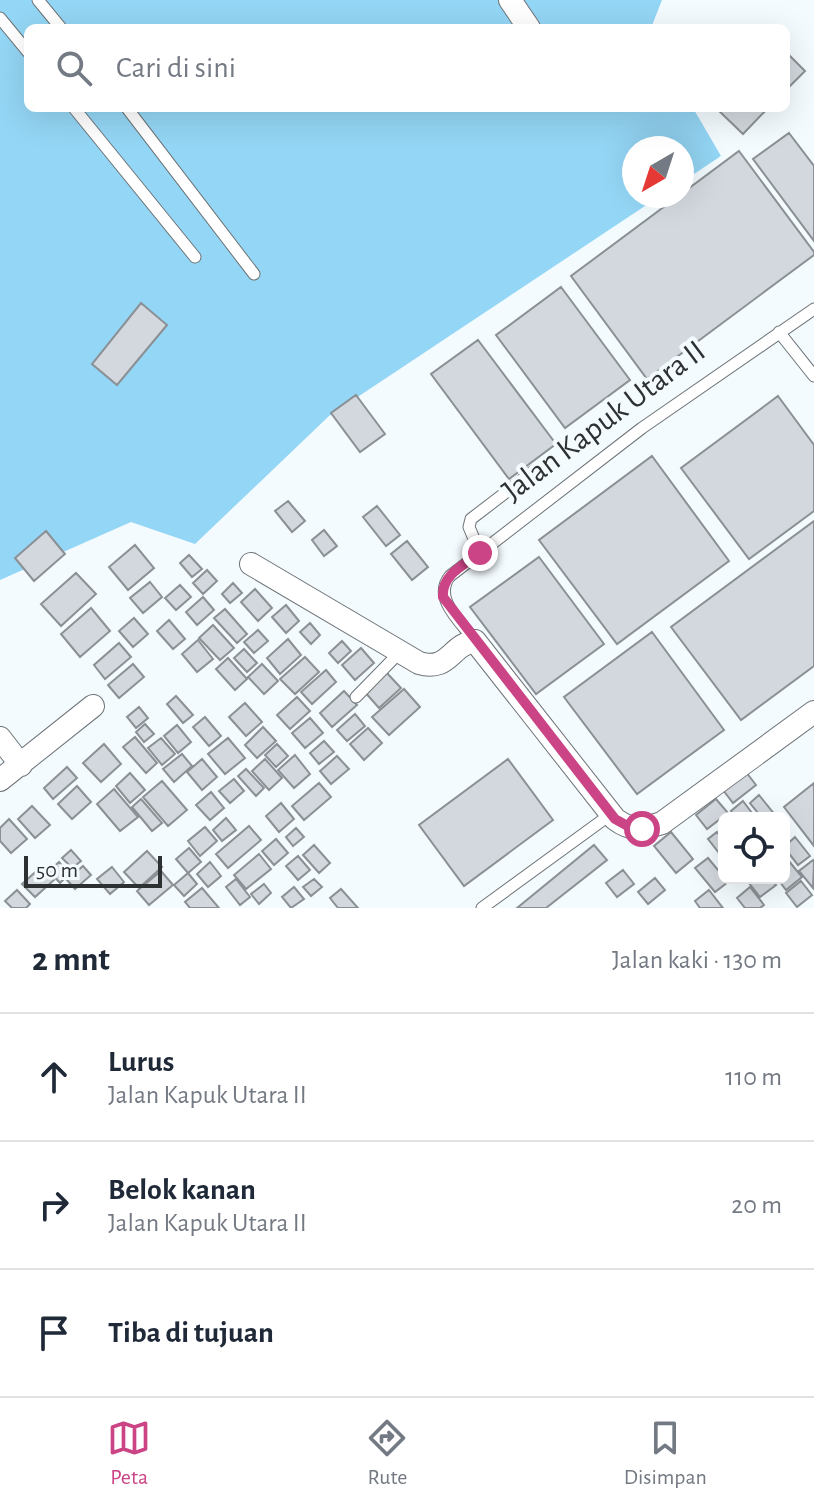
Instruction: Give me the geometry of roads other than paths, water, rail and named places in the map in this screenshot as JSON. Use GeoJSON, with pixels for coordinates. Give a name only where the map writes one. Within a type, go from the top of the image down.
{"type":"FeatureCollection","features":[{"type":"Feature","properties":{"kind":"street"},"geometry":{"type":"LineString","coordinates":[[510,0],[526,24]]}},
{"type":"Feature","properties":{"kind":"street"},"geometry":{"type":"LineString","coordinates":[[251,564],[419,663],[431,666],[441,664],[463,644],[475,641]]}},
{"type":"Feature","properties":{"kind":"street","name":"Jalan Kapuk Utara II"},"geometry":{"type":"LineString","coordinates":[[475,641],[622,824],[652,826],[814,712]]}},
{"type":"Feature","properties":{"kind":"street"},"geometry":{"type":"LineString","coordinates":[[0,780],[93,706]]}},
{"type":"Feature","properties":{"kind":"street"},"geometry":{"type":"LineString","coordinates":[[0,738],[21,765]]}},
{"type":"Feature","properties":{"kind":"lane"},"geometry":{"type":"LineString","coordinates":[[38,0],[58,24]]}},
{"type":"Feature","properties":{"kind":"lane"},"geometry":{"type":"LineString","coordinates":[[0,18],[24,47]]}},
{"type":"Feature","properties":{"kind":"lane"},"geometry":{"type":"LineString","coordinates":[[77,112],[195,257]]}},
{"type":"Feature","properties":{"kind":"lane"},"geometry":{"type":"LineString","coordinates":[[130,112],[254,274]]}},
{"type":"Feature","properties":{"kind":"lane","name":"Jalan Kapuk Utara II"},"geometry":{"type":"LineString","coordinates":[[475,641],[443,597],[443,584],[450,576],[642,428],[814,309]]}},
{"type":"Feature","properties":{"kind":"lane"},"geometry":{"type":"LineString","coordinates":[[779,332],[814,376]]}},
{"type":"Feature","properties":{"kind":"lane"},"geometry":{"type":"LineString","coordinates":[[480,553],[469,527],[471,519],[535,470]]}},
{"type":"Feature","properties":{"kind":"lane"},"geometry":{"type":"LineString","coordinates":[[356,697],[400,652]]}},
{"type":"Feature","properties":{"kind":"lane"},"geometry":{"type":"LineString","coordinates":[[482,908],[611,814]]}}]}
